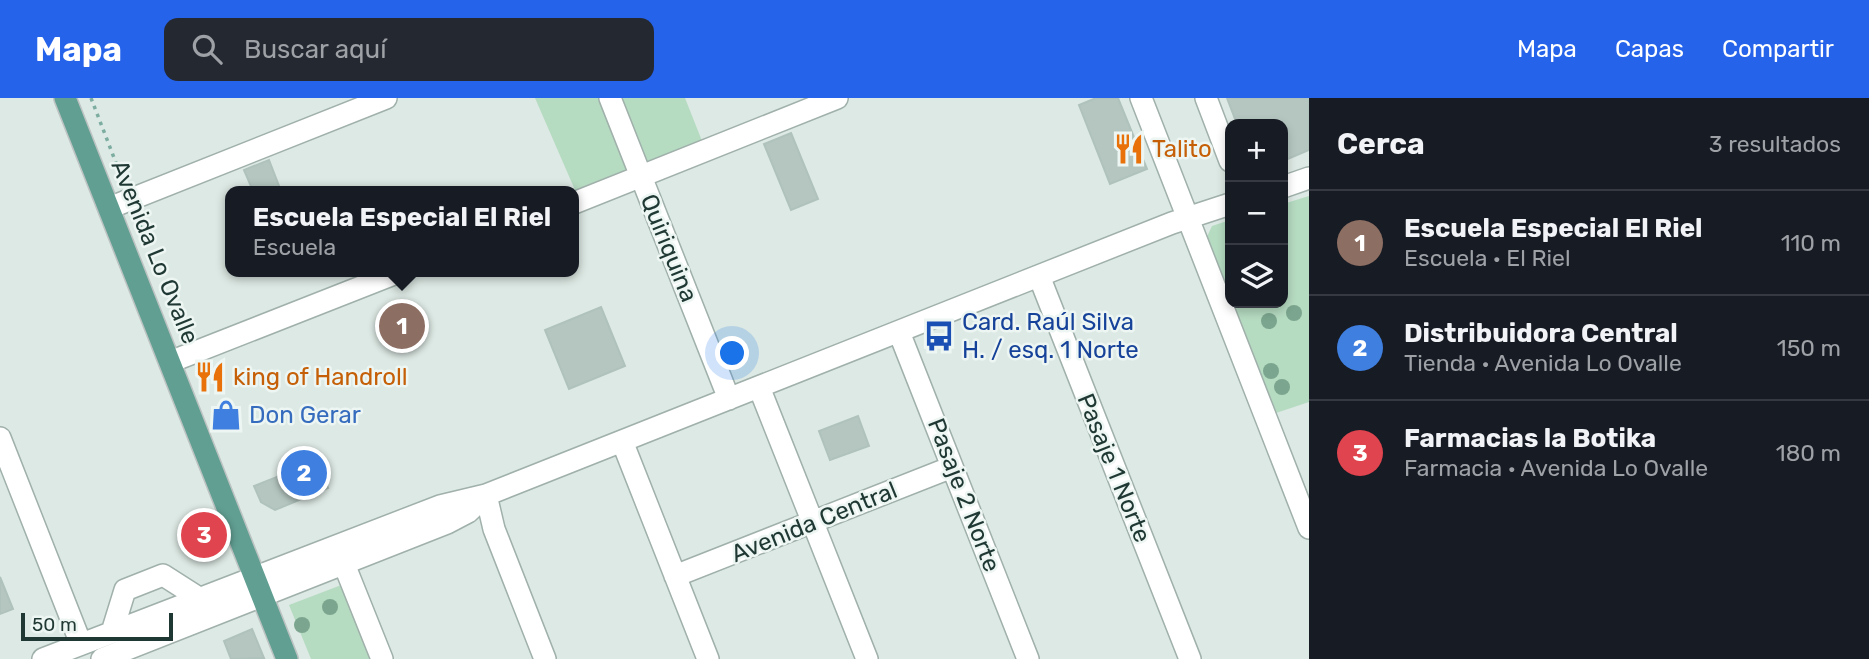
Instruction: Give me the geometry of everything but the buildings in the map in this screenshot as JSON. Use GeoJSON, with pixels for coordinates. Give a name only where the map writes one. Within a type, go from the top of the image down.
{"type":"FeatureCollection","features":[{"type":"Feature","properties":{"kind":"main road","name":"Avenida Lo Ovalle"},"geometry":{"type":"LineString","coordinates":[[65,98],[287,659]]}},
{"type":"Feature","properties":{"kind":"street"},"geometry":{"type":"LineString","coordinates":[[109,208],[386,98]]}},
{"type":"Feature","properties":{"kind":"street","name":"Quiriquina"},"geometry":{"type":"LineString","coordinates":[[610,98],[729,399]]}},
{"type":"Feature","properties":{"kind":"street"},"geometry":{"type":"LineString","coordinates":[[579,201],[837,98]]}},
{"type":"Feature","properties":{"kind":"street"},"geometry":{"type":"LineString","coordinates":[[1141,98],[1309,528]]}},
{"type":"Feature","properties":{"kind":"street"},"geometry":{"type":"LineString","coordinates":[[1206,98],[1225,148]]}},
{"type":"Feature","properties":{"kind":"street"},"geometry":{"type":"LineString","coordinates":[[1288,185],[1309,178]]}},
{"type":"Feature","properties":{"kind":"street"},"geometry":{"type":"LineString","coordinates":[[110,658],[258,585],[451,502],[486,495],[1187,218],[1225,206]]}},
{"type":"Feature","properties":{"kind":"street","name":"Pasaje 1 Norte"},"geometry":{"type":"LineString","coordinates":[[1039,276],[1189,659]]}},
{"type":"Feature","properties":{"kind":"street"},"geometry":{"type":"LineString","coordinates":[[170,362],[386,277]]}},
{"type":"Feature","properties":{"kind":"street","name":"Pasaje 2 Norte"},"geometry":{"type":"LineString","coordinates":[[899,332],[1028,659]]}},
{"type":"Feature","properties":{"kind":"street"},"geometry":{"type":"LineString","coordinates":[[759,387],[867,659]]}},
{"type":"Feature","properties":{"kind":"street"},"geometry":{"type":"LineString","coordinates":[[0,438],[82,644]]}},
{"type":"Feature","properties":{"kind":"street"},"geometry":{"type":"LineString","coordinates":[[622,441],[708,659]]}},
{"type":"Feature","properties":{"kind":"street","name":"Avenida Central"},"geometry":{"type":"LineString","coordinates":[[675,576],[953,467]]}},
{"type":"Feature","properties":{"kind":"street"},"geometry":{"type":"LineString","coordinates":[[43,659],[199,598],[344,564],[447,523],[468,512],[486,495]]}},
{"type":"Feature","properties":{"kind":"street"},"geometry":{"type":"LineString","coordinates":[[486,495],[494,529],[545,659]]}},
{"type":"Feature","properties":{"kind":"street"},"geometry":{"type":"LineString","coordinates":[[344,564],[382,659]]}},
{"type":"Feature","properties":{"kind":"street"},"geometry":{"type":"LineString","coordinates":[[112,632],[125,590],[163,575],[199,598]]}},
{"type":"Feature","properties":{"kind":"green space"},"geometry":{"type":"Polygon","coordinates":[[[535,98],[685,98],[702,141],[579,188],[579,186],[573,186],[535,98]]]}},
{"type":"Feature","properties":{"kind":"green space"},"geometry":{"type":"Polygon","coordinates":[[[1309,196],[1309,402],[1270,415],[1230,308],[1288,308],[1288,202],[1309,196]]]}},
{"type":"Feature","properties":{"kind":"green space"},"geometry":{"type":"Polygon","coordinates":[[[1225,222],[1225,295],[1205,241],[1212,226],[1225,222]]]}},
{"type":"Feature","properties":{"kind":"green space"},"geometry":{"type":"Polygon","coordinates":[[[344,584],[374,659],[311,659],[289,605],[344,584]]]}},
{"type":"Feature","properties":{"kind":"place","name":"Talito"},"geometry":{"type":"Point","coordinates":[1129,149]}},
{"type":"Feature","properties":{"kind":"place","name":"Escuela Especial El Riel"},"geometry":{"type":"Point","coordinates":[402,326]}},
{"type":"Feature","properties":{"kind":"place","name":"Card. Raúl Silva H. / esq. 1 Norte"},"geometry":{"type":"Point","coordinates":[939,336]}},
{"type":"Feature","properties":{"kind":"place","name":"king of Handroll"},"geometry":{"type":"Point","coordinates":[210,377]}},
{"type":"Feature","properties":{"kind":"place","name":"Don Gerar"},"geometry":{"type":"Point","coordinates":[226,415]}},
{"type":"Feature","properties":{"kind":"place","name":"Distribuidora Central"},"geometry":{"type":"Point","coordinates":[304,473]}},
{"type":"Feature","properties":{"kind":"place","name":"Farmacias la Botika"},"geometry":{"type":"Point","coordinates":[204,535]}}]}
